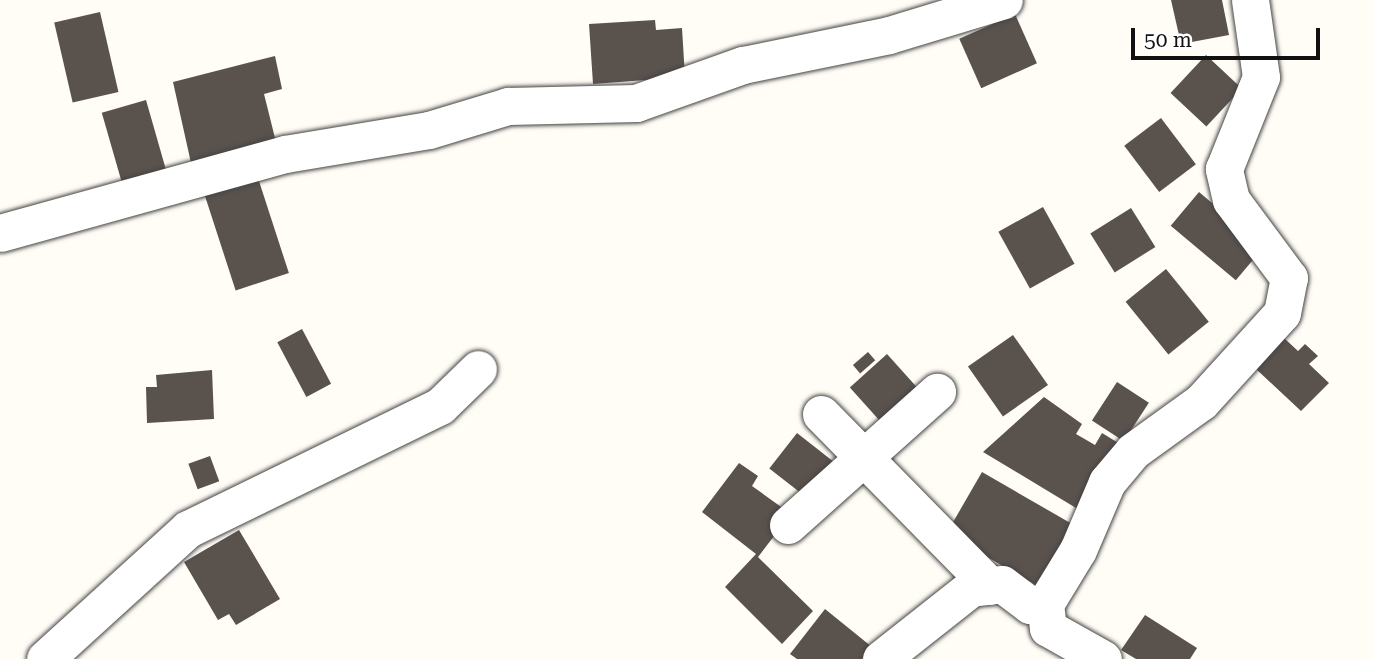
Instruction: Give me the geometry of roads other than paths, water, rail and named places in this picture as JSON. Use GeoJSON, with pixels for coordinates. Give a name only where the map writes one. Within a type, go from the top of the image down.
{"type":"FeatureCollection","features":[{"type":"Feature","properties":{"kind":"street"},"geometry":{"type":"LineString","coordinates":[[0,233],[285,154],[429,130],[508,106],[636,103],[743,65],[890,35],[1004,0]]}},
{"type":"Feature","properties":{"kind":"street"},"geometry":{"type":"LineString","coordinates":[[1103,659],[1048,628],[1045,604],[1107,482],[1133,451],[1200,402],[1238,365],[1290,296],[1281,264],[1231,200],[1224,169],[1261,77],[1250,0]]}},
{"type":"Feature","properties":{"kind":"street"},"geometry":{"type":"LineString","coordinates":[[45,659],[188,529],[440,406],[478,369]]}},
{"type":"Feature","properties":{"kind":"street"},"geometry":{"type":"LineString","coordinates":[[788,525],[864,460],[937,392]]}},
{"type":"Feature","properties":{"kind":"street"},"geometry":{"type":"LineString","coordinates":[[821,414],[990,586]]}},
{"type":"Feature","properties":{"kind":"street"},"geometry":{"type":"LineString","coordinates":[[881,659],[919,623],[971,588],[1002,584],[1030,605],[1045,604]]}}]}
